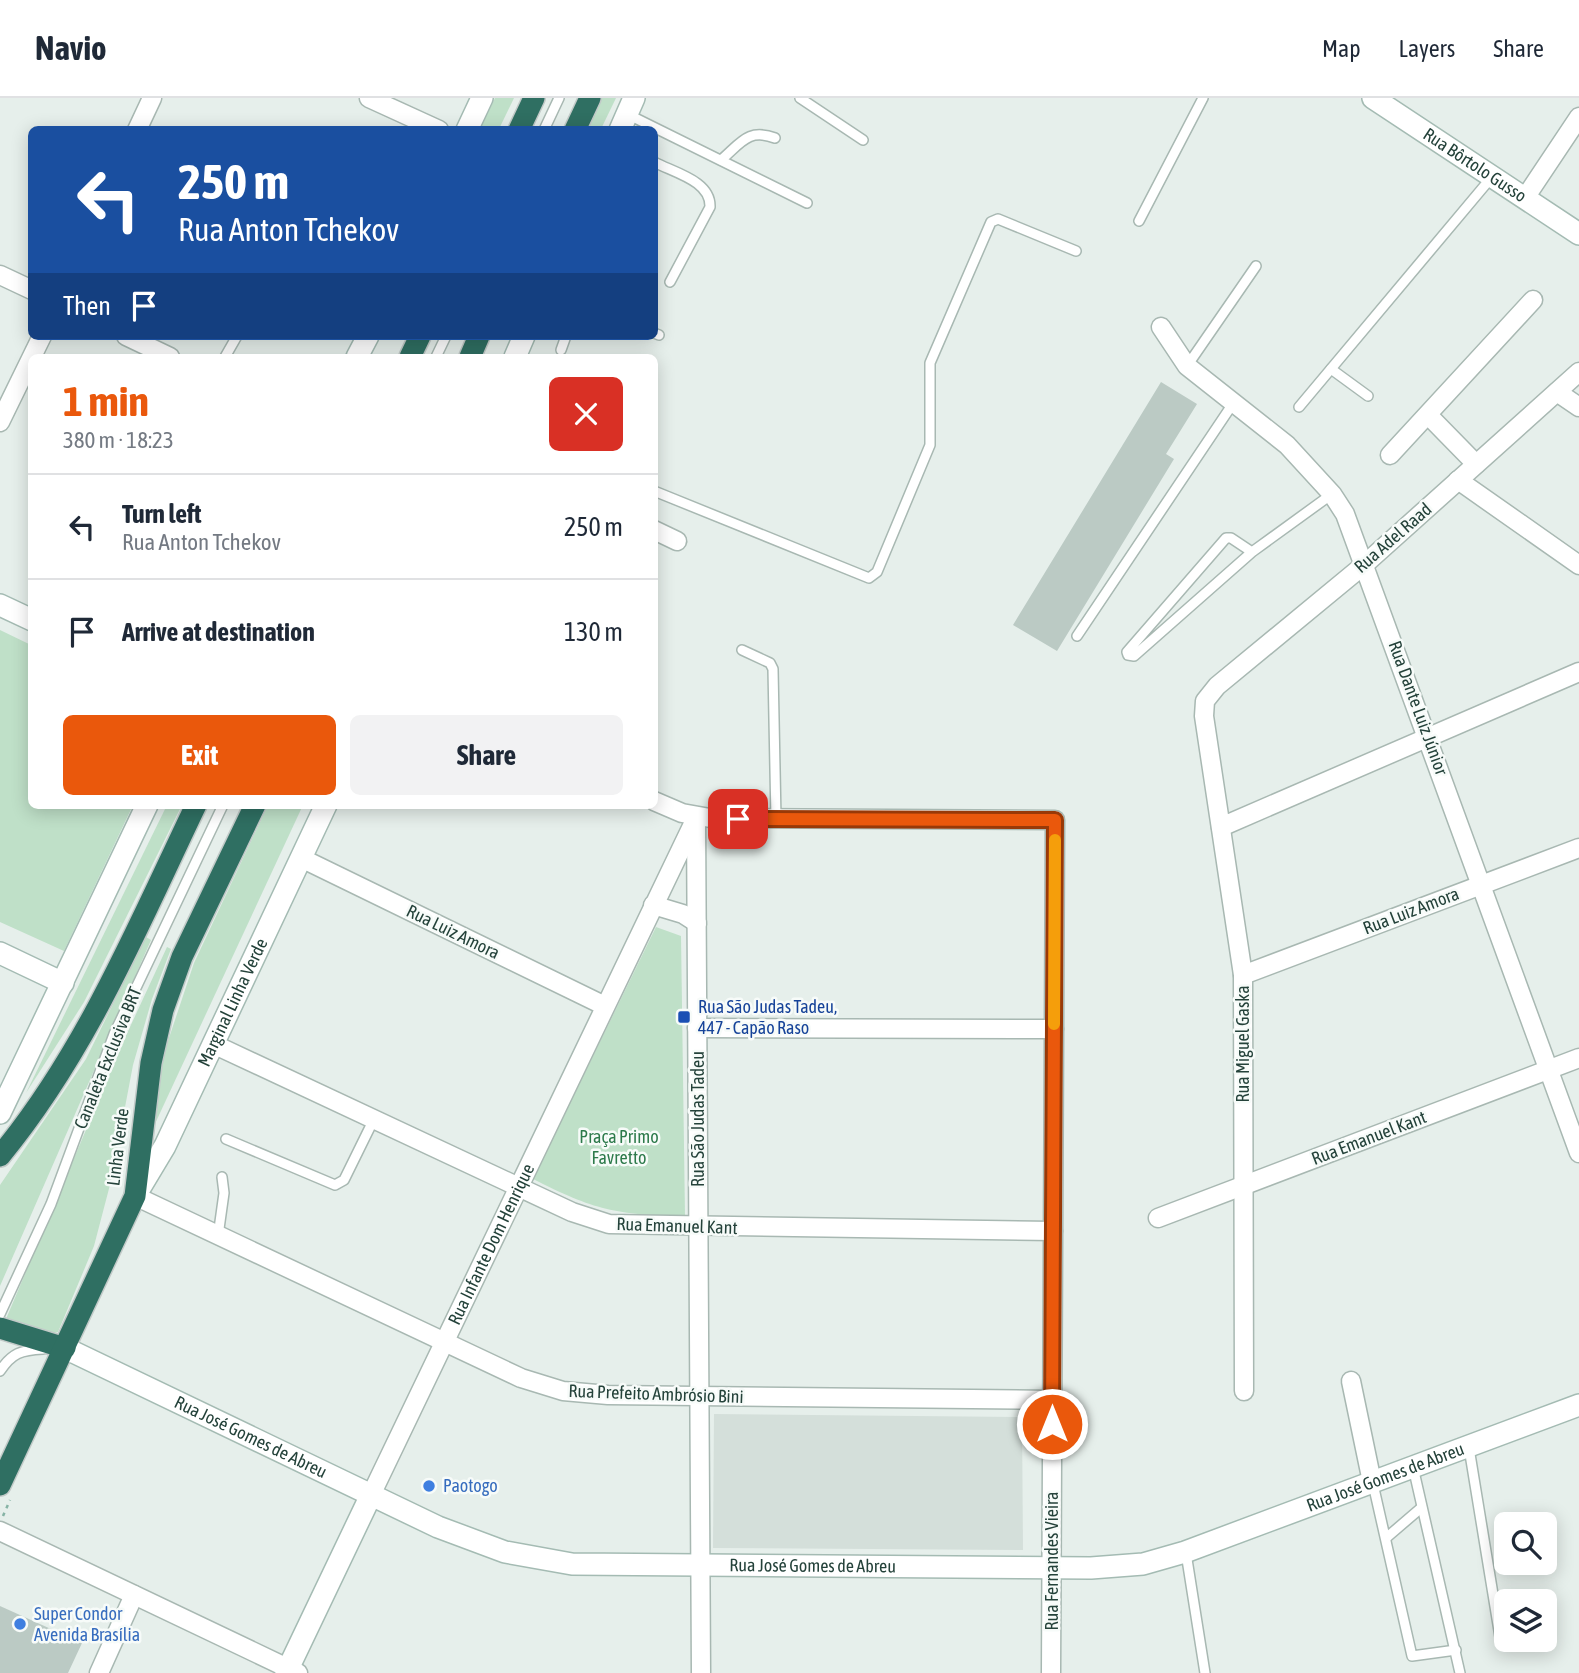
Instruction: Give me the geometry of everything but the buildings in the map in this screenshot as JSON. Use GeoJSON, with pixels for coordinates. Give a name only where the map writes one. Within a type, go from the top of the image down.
{"type":"FeatureCollection","features":[{"type":"Feature","properties":{"kind":"highway"},"geometry":{"type":"LineString","coordinates":[[521,126],[534,98]]}},
{"type":"Feature","properties":{"kind":"highway"},"geometry":{"type":"LineString","coordinates":[[577,126],[590,98]]}},
{"type":"Feature","properties":{"kind":"highway"},"geometry":{"type":"LineString","coordinates":[[0,1156],[44,1099],[101,1002],[194,809]]}},
{"type":"Feature","properties":{"kind":"highway","name":"Linha Verde"},"geometry":{"type":"LineString","coordinates":[[0,1485],[135,1196],[152,1063],[163,1010],[182,957],[253,809]]}},
{"type":"Feature","properties":{"kind":"highway"},"geometry":{"type":"LineString","coordinates":[[0,1328],[65,1348]]}},
{"type":"Feature","properties":{"kind":"main road"},"geometry":{"type":"LineString","coordinates":[[469,126],[482,98]]}},
{"type":"Feature","properties":{"kind":"main road","name":"Rua Bôrtolo Gusso"},"geometry":{"type":"LineString","coordinates":[[1373,98],[1579,234]]}},
{"type":"Feature","properties":{"kind":"main road"},"geometry":{"type":"LineString","coordinates":[[0,605],[28,618]]}},
{"type":"Feature","properties":{"kind":"main road"},"geometry":{"type":"LineString","coordinates":[[0,1113],[145,809]]}},
{"type":"Feature","properties":{"kind":"main road","name":"Marginal Linha Verde"},"geometry":{"type":"LineString","coordinates":[[135,1196],[158,1161],[324,809]]}},
{"type":"Feature","properties":{"kind":"main road"},"geometry":{"type":"LineString","coordinates":[[0,953],[63,983]]}},
{"type":"Feature","properties":{"kind":"main road","name":"Rua José Gomes de Abreu"},"geometry":{"type":"LineString","coordinates":[[65,1348],[470,1541],[529,1557],[572,1564],[1052,1568],[1143,1564],[1185,1552],[1579,1405]]}},
{"type":"Feature","properties":{"kind":"main road","name":"Rua Infante Dom Henrique"},"geometry":{"type":"LineString","coordinates":[[291,1671],[371,1495]]}},
{"type":"Feature","properties":{"kind":"street"},"geometry":{"type":"LineString","coordinates":[[139,126],[152,98]]}},
{"type":"Feature","properties":{"kind":"street"},"geometry":{"type":"LineString","coordinates":[[369,98],[430,126]]}},
{"type":"Feature","properties":{"kind":"street"},"geometry":{"type":"LineString","coordinates":[[1525,198],[1579,117]]}},
{"type":"Feature","properties":{"kind":"street"},"geometry":{"type":"LineString","coordinates":[[0,275],[28,288]]}},
{"type":"Feature","properties":{"kind":"street"},"geometry":{"type":"LineString","coordinates":[[1390,456],[1533,300]]}},
{"type":"Feature","properties":{"kind":"street","name":"Rua Dante Luiz Júnior"},"geometry":{"type":"LineString","coordinates":[[1161,327],[1187,366],[1234,400],[1287,445],[1332,494],[1345,514],[1579,1153]]}},
{"type":"Feature","properties":{"kind":"street"},"geometry":{"type":"LineString","coordinates":[[135,340],[164,354]]}},
{"type":"Feature","properties":{"kind":"street"},"geometry":{"type":"LineString","coordinates":[[0,422],[28,365]]}},
{"type":"Feature","properties":{"kind":"street","name":"Rua Adel Raad"},"geometry":{"type":"LineString","coordinates":[[1205,701],[1217,686],[1365,564],[1579,372]]}},
{"type":"Feature","properties":{"kind":"street"},"geometry":{"type":"LineString","coordinates":[[1557,392],[1579,407]]}},
{"type":"Feature","properties":{"kind":"street"},"geometry":{"type":"LineString","coordinates":[[1429,416],[1476,464]]}},
{"type":"Feature","properties":{"kind":"street"},"geometry":{"type":"LineString","coordinates":[[1458,480],[1579,565]]}},
{"type":"Feature","properties":{"kind":"street"},"geometry":{"type":"LineString","coordinates":[[658,532],[677,541]]}},
{"type":"Feature","properties":{"kind":"street"},"geometry":{"type":"LineString","coordinates":[[1221,827],[1579,672]]}},
{"type":"Feature","properties":{"kind":"street","name":"Rua Miguel Gaska"},"geometry":{"type":"LineString","coordinates":[[1205,701],[1204,716],[1243,975],[1244,1391]]}},
{"type":"Feature","properties":{"kind":"street"},"geometry":{"type":"LineString","coordinates":[[658,803],[696,817],[776,819]]}},
{"type":"Feature","properties":{"kind":"street","name":"Rua Infante Dom Henrique"},"geometry":{"type":"LineString","coordinates":[[371,1495],[696,817]]}},
{"type":"Feature","properties":{"kind":"street","name":"Rua São Judas Tadeu"},"geometry":{"type":"LineString","coordinates":[[696,817],[701,1673]]}},
{"type":"Feature","properties":{"kind":"street","name":"Rua Fernandes Vieira"},"geometry":{"type":"LineString","coordinates":[[776,819],[1055,820],[1051,1673]]}},
{"type":"Feature","properties":{"kind":"street","name":"Rua Luiz Amora"},"geometry":{"type":"LineString","coordinates":[[1243,975],[1579,848]]}},
{"type":"Feature","properties":{"kind":"street","name":"Rua Luiz Amora"},"geometry":{"type":"LineString","coordinates":[[301,858],[605,1006]]}},
{"type":"Feature","properties":{"kind":"street"},"geometry":{"type":"LineString","coordinates":[[653,905],[683,914],[697,923]]}},
{"type":"Feature","properties":{"kind":"street"},"geometry":{"type":"LineString","coordinates":[[697,1028],[1054,1029]]}},
{"type":"Feature","properties":{"kind":"street","name":"Rua Emanuel Kant"},"geometry":{"type":"LineString","coordinates":[[213,1044],[518,1187],[590,1219],[609,1224],[1053,1231]]}},
{"type":"Feature","properties":{"kind":"street","name":"Rua Emanuel Kant"},"geometry":{"type":"LineString","coordinates":[[1158,1217],[1579,1058]]}},
{"type":"Feature","properties":{"kind":"street","name":"Rua Prefeito Ambrósio Bini"},"geometry":{"type":"LineString","coordinates":[[135,1196],[521,1378],[563,1391],[699,1396],[1052,1400]]}},
{"type":"Feature","properties":{"kind":"street"},"geometry":{"type":"LineString","coordinates":[[1351,1381],[1372,1482]]}},
{"type":"Feature","properties":{"kind":"street"},"geometry":{"type":"LineString","coordinates":[[0,1531],[291,1671]]}},
{"type":"Feature","properties":{"kind":"street"},"geometry":{"type":"LineString","coordinates":[[99,1673],[134,1595]]}},
{"type":"Feature","properties":{"kind":"lane"},"geometry":{"type":"LineString","coordinates":[[546,126],[559,98]]}},
{"type":"Feature","properties":{"kind":"lane"},"geometry":{"type":"LineString","coordinates":[[800,98],[863,139]]}},
{"type":"Feature","properties":{"kind":"lane"},"geometry":{"type":"LineString","coordinates":[[1139,221],[1203,98]]}},
{"type":"Feature","properties":{"kind":"lane"},"geometry":{"type":"LineString","coordinates":[[627,114],[652,126]]}},
{"type":"Feature","properties":{"kind":"lane"},"geometry":{"type":"LineString","coordinates":[[658,129],[807,203]]}},
{"type":"Feature","properties":{"kind":"lane"},"geometry":{"type":"LineString","coordinates":[[721,160],[751,135],[760,132],[775,138]]}},
{"type":"Feature","properties":{"kind":"lane"},"geometry":{"type":"LineString","coordinates":[[658,164],[704,187],[710,197],[710,207],[670,282]]}},
{"type":"Feature","properties":{"kind":"lane"},"geometry":{"type":"LineString","coordinates":[[1299,407],[1493,177]]}},
{"type":"Feature","properties":{"kind":"lane"},"geometry":{"type":"LineString","coordinates":[[658,493],[869,578],[877,572],[930,445],[930,363],[991,222],[998,219],[1076,251]]}},
{"type":"Feature","properties":{"kind":"lane"},"geometry":{"type":"LineString","coordinates":[[1187,366],[1256,266]]}},
{"type":"Feature","properties":{"kind":"lane"},"geometry":{"type":"LineString","coordinates":[[561,350],[565,340]]}},
{"type":"Feature","properties":{"kind":"lane"},"geometry":{"type":"LineString","coordinates":[[1331,369],[1368,396]]}},
{"type":"Feature","properties":{"kind":"lane"},"geometry":{"type":"LineString","coordinates":[[1077,636],[1234,400]]}},
{"type":"Feature","properties":{"kind":"lane"},"geometry":{"type":"LineString","coordinates":[[1252,552],[1231,538],[1226,538],[1128,652],[1128,656],[1134,656],[1252,552],[1332,494]]}},
{"type":"Feature","properties":{"kind":"lane"},"geometry":{"type":"LineString","coordinates":[[742,650],[770,663],[773,669],[776,819]]}},
{"type":"Feature","properties":{"kind":"lane","name":"Canaleta Exclusiva BRT"},"geometry":{"type":"LineString","coordinates":[[0,1314],[42,1227],[114,1034],[221,809]]}},
{"type":"Feature","properties":{"kind":"lane"},"geometry":{"type":"LineString","coordinates":[[226,1139],[335,1185],[344,1180],[374,1119]]}},
{"type":"Feature","properties":{"kind":"lane"},"geometry":{"type":"LineString","coordinates":[[218,1236],[224,1193],[222,1177]]}},
{"type":"Feature","properties":{"kind":"lane"},"geometry":{"type":"LineString","coordinates":[[0,1371],[10,1357],[22,1349],[65,1348]]}},
{"type":"Feature","properties":{"kind":"lane"},"geometry":{"type":"LineString","coordinates":[[1469,1446],[1494,1600]]}},
{"type":"Feature","properties":{"kind":"lane"},"geometry":{"type":"LineString","coordinates":[[1413,1467],[1460,1673]]}},
{"type":"Feature","properties":{"kind":"lane"},"geometry":{"type":"LineString","coordinates":[[1372,1482],[1412,1656],[1456,1650]]}},
{"type":"Feature","properties":{"kind":"lane"},"geometry":{"type":"LineString","coordinates":[[1386,1538],[1421,1508]]}},
{"type":"Feature","properties":{"kind":"lane"},"geometry":{"type":"LineString","coordinates":[[1185,1552],[1205,1673]]}},
{"type":"Feature","properties":{"kind":"shaded area"},"geometry":{"type":"Polygon","coordinates":[[[714,1414],[1022,1417],[1023,1550],[713,1548],[714,1414]]]}},
{"type":"Feature","properties":{"kind":"green space"},"geometry":{"type":"Polygon","coordinates":[[[495,98],[514,98],[500,126],[481,126],[495,98]]]}},
{"type":"Feature","properties":{"kind":"green space"},"geometry":{"type":"Polygon","coordinates":[[[601,98],[616,98],[602,126],[588,126],[601,98]]]}},
{"type":"Feature","properties":{"kind":"green space"},"geometry":{"type":"Polygon","coordinates":[[[0,630],[28,644],[28,809],[131,809],[64,951],[0,922],[0,630]]]}},
{"type":"Feature","properties":{"kind":"green space"},"geometry":{"type":"Polygon","coordinates":[[[165,809],[180,809],[84,1002],[26,1093],[165,809]]]}},
{"type":"Feature","properties":{"kind":"green space"},"geometry":{"type":"Polygon","coordinates":[[[266,809],[301,809],[147,1141],[161,1062],[194,963],[266,809]]]}},
{"type":"Feature","properties":{"kind":"green space","name":"Praça Primo Favretto"},"geometry":{"type":"Polygon","coordinates":[[[656,927],[681,936],[685,1216],[606,1209],[573,1198],[533,1179],[656,927]]]}},
{"type":"Feature","properties":{"kind":"green space"},"geometry":{"type":"Polygon","coordinates":[[[146,937],[151,940],[0,1286],[0,1185],[86,1059],[146,937]]]}},
{"type":"Feature","properties":{"kind":"green space"},"geometry":{"type":"Polygon","coordinates":[[[167,947],[171,949],[152,999],[133,1065],[111,1181],[94,1246],[58,1332],[51,1334],[6,1319],[124,1040],[167,947]]]}},
{"type":"Feature","properties":{"kind":"slow traffic"},"geometry":{"type":"LineString","coordinates":[[1054,1024],[1055,840]]}},
{"type":"Feature","properties":{"kind":"place","name":"Rua São Judas Tadeu, 447 - Capão Raso"},"geometry":{"type":"Point","coordinates":[684,1017]}},
{"type":"Feature","properties":{"kind":"place","name":"Paotogo"},"geometry":{"type":"Point","coordinates":[429,1486]}},
{"type":"Feature","properties":{"kind":"place","name":"Super Condor Avenida Brasília"},"geometry":{"type":"Point","coordinates":[20,1624]}},
{"type":"Feature","properties":{"kind":"route"},"geometry":{"type":"LineString","coordinates":[[738,819],[1055,820],[1052,1424]]}}]}
